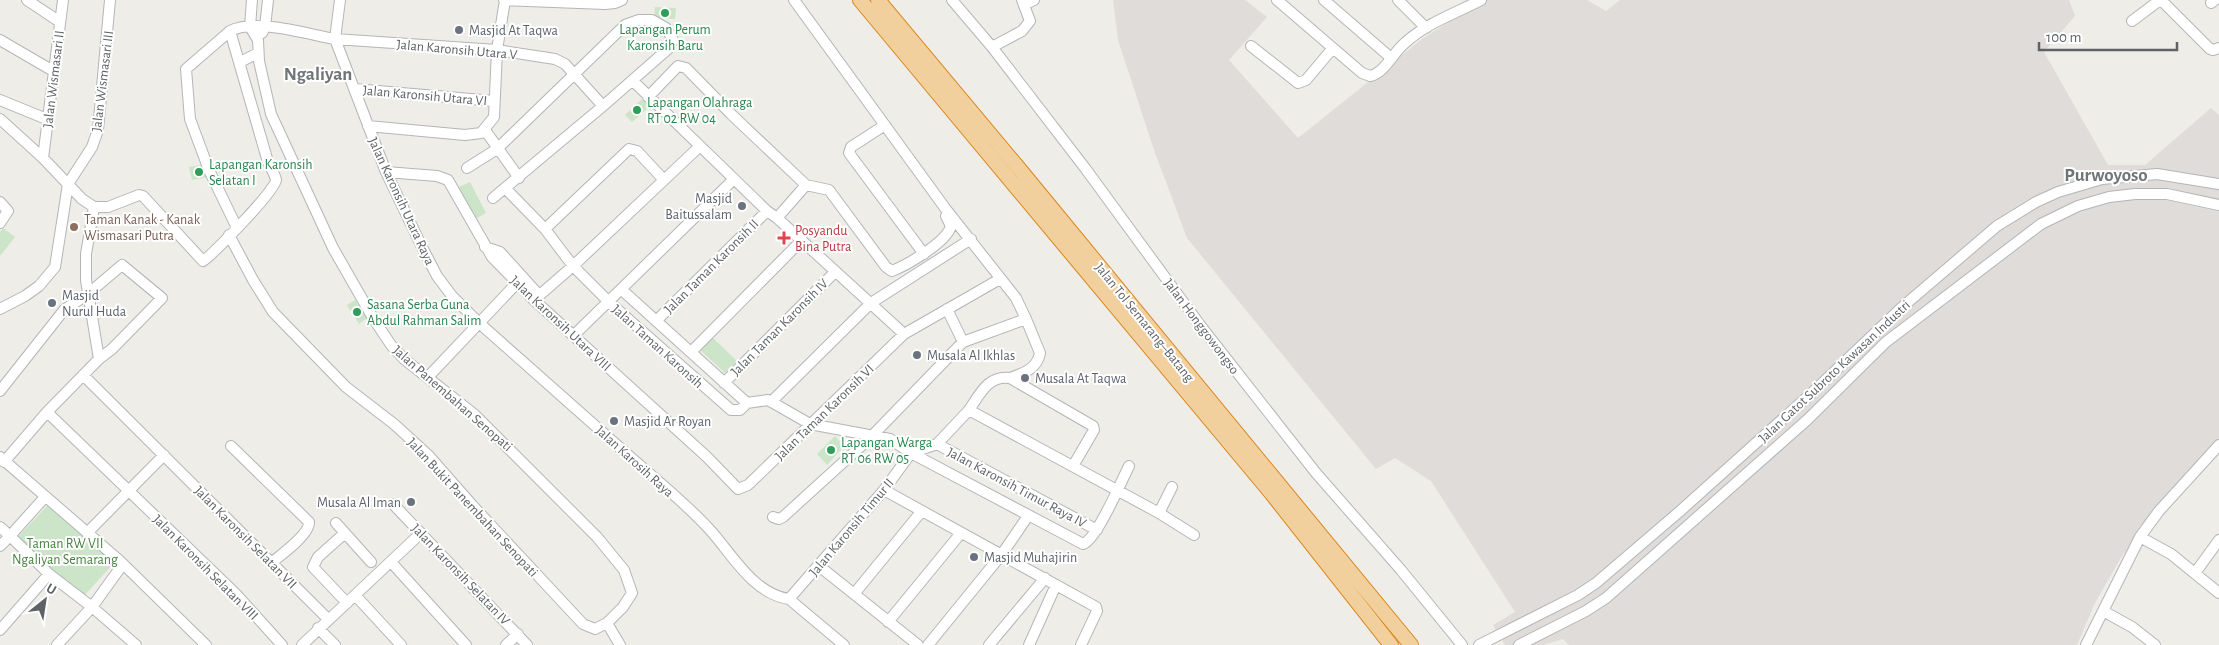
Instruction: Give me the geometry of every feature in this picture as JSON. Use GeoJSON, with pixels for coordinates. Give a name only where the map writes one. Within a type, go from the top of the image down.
{"type":"FeatureCollection","features":[{"type":"Feature","properties":{"kind":"highway","name":"Jalan Tol Semarang–Batang"},"geometry":{"type":"LineString","coordinates":[[860,0],[1272,494],[1391,645]]}},
{"type":"Feature","properties":{"kind":"highway","name":"Jalan Tol Semarang–Batang"},"geometry":{"type":"LineString","coordinates":[[878,0],[1411,645]]}},
{"type":"Feature","properties":{"kind":"street"},"geometry":{"type":"LineString","coordinates":[[27,0],[60,22]]}},
{"type":"Feature","properties":{"kind":"street","name":"Jalan Wismasari II"},"geometry":{"type":"LineString","coordinates":[[44,158],[63,0]]}},
{"type":"Feature","properties":{"kind":"street","name":"Jalan Wismasari III"},"geometry":{"type":"LineString","coordinates":[[68,184],[92,147],[98,130],[110,0]]}},
{"type":"Feature","properties":{"kind":"street"},"geometry":{"type":"LineString","coordinates":[[252,0],[250,27],[258,40]]}},
{"type":"Feature","properties":{"kind":"street","name":"Jalan Panembahan Senopati"},"geometry":{"type":"LineString","coordinates":[[268,0],[265,27],[258,40],[258,53],[271,114],[333,248],[363,303],[391,344],[404,359],[475,415],[597,537],[624,570],[632,593],[607,623]]}},
{"type":"Feature","properties":{"kind":"street","name":"Jalan Karonsih Utara Raya"},"geometry":{"type":"LineString","coordinates":[[340,0],[335,39],[386,172],[437,276],[452,296],[478,322]]}},
{"type":"Feature","properties":{"kind":"street"},"geometry":{"type":"LineString","coordinates":[[368,126],[477,134],[485,130],[494,117],[497,50],[505,0],[605,4],[622,0]]}},
{"type":"Feature","properties":{"kind":"street"},"geometry":{"type":"LineString","coordinates":[[648,97],[675,68],[683,66],[806,185],[829,190],[890,270],[894,270],[924,254],[949,232],[951,228],[950,222],[794,0]]}},
{"type":"Feature","properties":{"kind":"street","name":"Jalan Honggowongso"},"geometry":{"type":"LineString","coordinates":[[952,0],[992,47],[1085,168],[1200,325],[1316,473],[1401,570],[1462,645]]}},
{"type":"Feature","properties":{"kind":"street"},"geometry":{"type":"LineString","coordinates":[[992,47],[1026,28],[1030,21],[1023,2],[1034,0]]}},
{"type":"Feature","properties":{"kind":"street"},"geometry":{"type":"LineString","coordinates":[[1277,0],[1362,73],[1370,76],[1379,72],[1390,57],[1406,42],[1426,28],[1481,0]]}},
{"type":"Feature","properties":{"kind":"street"},"geometry":{"type":"LineString","coordinates":[[1324,0],[1390,57]]}},
{"type":"Feature","properties":{"kind":"street"},"geometry":{"type":"LineString","coordinates":[[1398,0],[1426,28]]}},
{"type":"Feature","properties":{"kind":"street"},"geometry":{"type":"LineString","coordinates":[[2132,21],[2160,0],[2210,49],[2219,48]]}},
{"type":"Feature","properties":{"kind":"street"},"geometry":{"type":"LineString","coordinates":[[467,168],[496,149],[625,24],[640,20],[652,20],[666,28],[673,38],[672,43],[653,64],[493,198]]}},
{"type":"Feature","properties":{"kind":"street"},"geometry":{"type":"LineString","coordinates":[[0,118],[44,158],[82,199],[94,207],[108,207],[139,195],[143,196],[202,261],[233,232],[261,202],[276,182],[268,162],[230,31],[238,27],[265,27],[335,39]]}},
{"type":"Feature","properties":{"kind":"street","name":"Jalan Bukit Panembahan Senopati"},"geometry":{"type":"LineString","coordinates":[[230,31],[187,68],[190,119],[253,280],[273,312],[346,386],[394,424],[429,456],[583,624],[595,629],[607,623]]}},
{"type":"Feature","properties":{"kind":"street","name":"Jalan Karonsih Utara V"},"geometry":{"type":"LineString","coordinates":[[335,39],[497,50],[555,59],[565,64],[603,106]]}},
{"type":"Feature","properties":{"kind":"street"},"geometry":{"type":"LineString","coordinates":[[0,40],[55,72]]}},
{"type":"Feature","properties":{"kind":"street"},"geometry":{"type":"LineString","coordinates":[[1251,46],[1298,83],[1306,80],[1332,48]]}},
{"type":"Feature","properties":{"kind":"street"},"geometry":{"type":"LineString","coordinates":[[240,62],[258,53]]}},
{"type":"Feature","properties":{"kind":"street"},"geometry":{"type":"LineString","coordinates":[[632,81],[767,211],[802,240],[904,334]]}},
{"type":"Feature","properties":{"kind":"street","name":"Jalan Karonsih Utara VI"},"geometry":{"type":"LineString","coordinates":[[355,88],[494,101]]}},
{"type":"Feature","properties":{"kind":"street"},"geometry":{"type":"LineString","coordinates":[[0,100],[48,120]]}},
{"type":"Feature","properties":{"kind":"street"},"geometry":{"type":"LineString","coordinates":[[884,126],[945,208],[1016,298],[1040,353],[1039,359],[1030,369],[1010,378]]}},
{"type":"Feature","properties":{"kind":"street"},"geometry":{"type":"LineString","coordinates":[[884,126],[852,147],[849,153],[924,254]]}},
{"type":"Feature","properties":{"kind":"street"},"geometry":{"type":"LineString","coordinates":[[485,130],[496,149],[519,178]]}},
{"type":"Feature","properties":{"kind":"street"},"geometry":{"type":"LineString","coordinates":[[485,247],[500,252],[537,297],[573,266],[699,147]]}},
{"type":"Feature","properties":{"kind":"street"},"geometry":{"type":"LineString","coordinates":[[545,229],[628,149],[637,151],[664,180]]}},
{"type":"Feature","properties":{"kind":"street","name":"Jalan Karonsih Utara VIII"},"geometry":{"type":"LineString","coordinates":[[386,172],[437,176],[448,180],[485,247],[517,283],[537,297],[574,334],[707,457],[738,489],[743,488]]}},
{"type":"Feature","properties":{"kind":"street","name":"Jalan Gatot Subroto Kawasan Industri"},"geometry":{"type":"LineString","coordinates":[[1479,645],[1578,594],[1630,555],[1815,390],[1900,309],[1997,226],[2036,202],[2058,192],[2102,179],[2157,174],[2219,184]]}},
{"type":"Feature","properties":{"kind":"street"},"geometry":{"type":"LineString","coordinates":[[574,334],[622,290],[734,179]]}},
{"type":"Feature","properties":{"kind":"street"},"geometry":{"type":"LineString","coordinates":[[0,309],[39,286],[55,267],[68,184]]}},
{"type":"Feature","properties":{"kind":"street"},"geometry":{"type":"LineString","coordinates":[[777,218],[806,185]]}},
{"type":"Feature","properties":{"kind":"street","name":"Jalan Taman Karonsih"},"geometry":{"type":"LineString","coordinates":[[506,189],[545,229],[573,266],[609,302],[727,407],[737,410],[746,403],[764,400],[771,402]]}},
{"type":"Feature","properties":{"kind":"street","name":"Jalan Gatot Subroto Kawasan Industri"},"geometry":{"type":"LineString","coordinates":[[1519,645],[1586,611],[1606,598],[1807,420],[1886,342],[2041,224],[2078,206],[2109,197],[2126,195],[2167,194],[2219,205]]}},
{"type":"Feature","properties":{"kind":"street"},"geometry":{"type":"LineString","coordinates":[[0,202],[8,211],[0,223]]}},
{"type":"Feature","properties":{"kind":"street"},"geometry":{"type":"LineString","coordinates":[[94,207],[86,254],[86,280],[97,360]]}},
{"type":"Feature","properties":{"kind":"street","name":"Jalan Taman Karonsih II"},"geometry":{"type":"LineString","coordinates":[[656,321],[767,211]]}},
{"type":"Feature","properties":{"kind":"street"},"geometry":{"type":"LineString","coordinates":[[810,424],[771,402],[871,303],[971,239]]}},
{"type":"Feature","properties":{"kind":"street"},"geometry":{"type":"LineString","coordinates":[[691,352],[802,240]]}},
{"type":"Feature","properties":{"kind":"street"},"geometry":{"type":"LineString","coordinates":[[0,391],[64,310],[89,293],[122,264],[162,298],[97,360],[2,460],[123,564],[206,645]]}},
{"type":"Feature","properties":{"kind":"street","name":"Jalan Taman Karonsih IV"},"geometry":{"type":"LineString","coordinates":[[724,383],[835,272]]}},
{"type":"Feature","properties":{"kind":"street","name":"Jalan Taman Karonsih VI"},"geometry":{"type":"LineString","coordinates":[[743,488],[762,472],[904,334],[1000,279]]}},
{"type":"Feature","properties":{"kind":"street"},"geometry":{"type":"LineString","coordinates":[[428,377],[478,322],[517,283]]}},
{"type":"Feature","properties":{"kind":"street","name":"Jalan Taman Karonsih"},"geometry":{"type":"LineString","coordinates":[[622,290],[746,403]]}},
{"type":"Feature","properties":{"kind":"street"},"geometry":{"type":"LineString","coordinates":[[947,309],[963,342]]}},
{"type":"Feature","properties":{"kind":"street"},"geometry":{"type":"LineString","coordinates":[[773,517],[779,519],[783,517],[871,436],[963,342],[1026,319]]}},
{"type":"Feature","properties":{"kind":"street","name":"Jalan Karosih Raya"},"geometry":{"type":"LineString","coordinates":[[478,322],[671,493],[711,531],[734,560],[761,586],[776,597],[789,599],[844,645]]}},
{"type":"Feature","properties":{"kind":"street","name":"Jalan Karonsih Selatan VII"},"geometry":{"type":"LineString","coordinates":[[83,375],[328,619]]}},
{"type":"Feature","properties":{"kind":"street"},"geometry":{"type":"LineString","coordinates":[[911,453],[937,444],[969,410],[992,380],[1000,377],[1010,378],[1091,424],[1094,430],[1073,466]]}},
{"type":"Feature","properties":{"kind":"street"},"geometry":{"type":"LineString","coordinates":[[969,410],[1194,534]]}},
{"type":"Feature","properties":{"kind":"street","name":"Jalan Karonsih Selatan VIII"},"geometry":{"type":"LineString","coordinates":[[48,412],[236,594],[282,645]]}},
{"type":"Feature","properties":{"kind":"street","name":"Jalan Karonsih Timur Raya IV"},"geometry":{"type":"LineString","coordinates":[[810,424],[890,438],[911,453],[1084,544],[1087,543],[1097,530],[1128,466]]}},
{"type":"Feature","properties":{"kind":"street","name":"Jalan Karonsih Timur Raya IV"},"geometry":{"type":"LineString","coordinates":[[937,444],[1097,530]]}},
{"type":"Feature","properties":{"kind":"street"},"geometry":{"type":"LineString","coordinates":[[2086,645],[2140,537],[2159,511],[2219,445]]}},
{"type":"Feature","properties":{"kind":"street"},"geometry":{"type":"LineString","coordinates":[[231,446],[309,522],[308,529],[302,536],[271,563]]}},
{"type":"Feature","properties":{"kind":"street","name":"Jalan Karonsih Timur II"},"geometry":{"type":"LineString","coordinates":[[789,599],[884,490],[911,453]]}},
{"type":"Feature","properties":{"kind":"street"},"geometry":{"type":"LineString","coordinates":[[87,533],[164,455]]}},
{"type":"Feature","properties":{"kind":"street"},"geometry":{"type":"LineString","coordinates":[[1159,513],[1172,487]]}},
{"type":"Feature","properties":{"kind":"street"},"geometry":{"type":"LineString","coordinates":[[884,490],[1096,607],[1097,612],[1081,645]]}},
{"type":"Feature","properties":{"kind":"street"},"geometry":{"type":"LineString","coordinates":[[0,546],[45,497]]}},
{"type":"Feature","properties":{"kind":"street","name":"Jalan Karonsih Selatan IV"},"geometry":{"type":"LineString","coordinates":[[393,504],[527,645]]}},
{"type":"Feature","properties":{"kind":"street"},"geometry":{"type":"LineString","coordinates":[[854,594],[921,512]]}},
{"type":"Feature","properties":{"kind":"street"},"geometry":{"type":"LineString","coordinates":[[928,645],[1002,554],[1028,516]]}},
{"type":"Feature","properties":{"kind":"street"},"geometry":{"type":"LineString","coordinates":[[336,522],[371,562]]}},
{"type":"Feature","properties":{"kind":"street"},"geometry":{"type":"LineString","coordinates":[[0,528],[49,574],[92,606],[136,645]]}},
{"type":"Feature","properties":{"kind":"street"},"geometry":{"type":"LineString","coordinates":[[345,533],[318,557],[313,567],[347,603]]}},
{"type":"Feature","properties":{"kind":"street"},"geometry":{"type":"LineString","coordinates":[[302,645],[421,533]]}},
{"type":"Feature","properties":{"kind":"street"},"geometry":{"type":"LineString","coordinates":[[888,622],[961,533]]}},
{"type":"Feature","properties":{"kind":"street"},"geometry":{"type":"LineString","coordinates":[[2140,537],[2171,554],[2219,593]]}},
{"type":"Feature","properties":{"kind":"street"},"geometry":{"type":"LineString","coordinates":[[2195,573],[2219,540]]}},
{"type":"Feature","properties":{"kind":"street"},"geometry":{"type":"LineString","coordinates":[[391,562],[466,645]]}},
{"type":"Feature","properties":{"kind":"street"},"geometry":{"type":"LineString","coordinates":[[59,644],[92,606],[123,564]]}},
{"type":"Feature","properties":{"kind":"street"},"geometry":{"type":"LineString","coordinates":[[819,566],[918,645]]}},
{"type":"Feature","properties":{"kind":"street"},"geometry":{"type":"LineString","coordinates":[[0,630],[49,574]]}},
{"type":"Feature","properties":{"kind":"street"},"geometry":{"type":"LineString","coordinates":[[989,645],[1045,578]]}},
{"type":"Feature","properties":{"kind":"street"},"geometry":{"type":"LineString","coordinates":[[1029,645],[1056,585]]}},
{"type":"Feature","properties":{"kind":"street"},"geometry":{"type":"LineString","coordinates":[[355,595],[401,645]]}},
{"type":"Feature","properties":{"kind":"street"},"geometry":{"type":"LineString","coordinates":[[2103,611],[2132,628],[2155,645]]}},
{"type":"Feature","properties":{"kind":"street"},"geometry":{"type":"LineString","coordinates":[[607,623],[620,645]]}},
{"type":"Feature","properties":{"kind":"street"},"geometry":{"type":"LineString","coordinates":[[318,628],[335,645]]}},
{"type":"Feature","properties":{"kind":"street"},"geometry":{"type":"LineString","coordinates":[[506,645],[518,634]]}},
{"type":"Feature","properties":{"kind":"shaded area"},"geometry":{"type":"Polygon","coordinates":[[[1113,0],[1245,0],[1267,17],[1229,60],[1298,138],[1422,39],[1483,0],[1587,0],[1606,11],[1620,0],[2069,0],[2075,16],[2044,52],[2108,165],[2145,165],[2211,108],[2219,115],[2219,439],[2122,556],[2095,603],[2077,645],[1569,645],[1563,639],[1543,645],[1505,645],[1493,625],[1515,612],[1431,481],[1395,458],[1376,469],[1187,238],[1154,150],[1118,40],[1113,0]]]}},
{"type":"Feature","properties":{"kind":"green space","name":"Lapangan Perum Karonsih Baru"},"geometry":{"type":"Polygon","coordinates":[[[655,7],[676,8],[675,19],[654,18],[655,7]]]}},
{"type":"Feature","properties":{"kind":"green space","name":"Lapangan Olahraga RT 02 RW 04"},"geometry":{"type":"Polygon","coordinates":[[[642,99],[650,106],[632,122],[625,115],[642,99]]]}},
{"type":"Feature","properties":{"kind":"green space","name":"Lapangan Karonsih Selatan I"},"geometry":{"type":"Polygon","coordinates":[[[206,164],[209,177],[192,180],[189,167],[206,164]]]}},
{"type":"Feature","properties":{"kind":"green space"},"geometry":{"type":"Polygon","coordinates":[[[470,182],[486,213],[475,219],[459,187],[470,182]]]}},
{"type":"Feature","properties":{"kind":"green space"},"geometry":{"type":"Polygon","coordinates":[[[3,228],[15,237],[0,256],[0,232],[3,228]]]}},
{"type":"Feature","properties":{"kind":"green space","name":"Sasana Serba Guna Abdul Rahman Salim"},"geometry":{"type":"Polygon","coordinates":[[[355,300],[367,318],[359,324],[347,305],[355,300]]]}},
{"type":"Feature","properties":{"kind":"green space"},"geometry":{"type":"Polygon","coordinates":[[[712,337],[737,361],[725,373],[699,349],[712,337]]]}},
{"type":"Feature","properties":{"kind":"green space","name":"Lapangan Warga RT 06 RW 05"},"geometry":{"type":"Polygon","coordinates":[[[835,436],[844,446],[827,465],[817,454],[835,436]]]}},
{"type":"Feature","properties":{"kind":"green space","name":"Taman RW VII Ngaliyan Semarang"},"geometry":{"type":"Polygon","coordinates":[[[49,504],[114,563],[82,598],[17,538],[49,504]]]}},
{"type":"Feature","properties":{"kind":"place","name":"Lapangan Perum Karonsih Baru"},"geometry":{"type":"Point","coordinates":[665,13]}},
{"type":"Feature","properties":{"kind":"place","name":"Masjid At Taqwa"},"geometry":{"type":"Point","coordinates":[459,30]}},
{"type":"Feature","properties":{"kind":"place","name":"Lapangan Olahraga RT 02 RW 04"},"geometry":{"type":"Point","coordinates":[637,110]}},
{"type":"Feature","properties":{"kind":"place","name":"Lapangan Karonsih Selatan I"},"geometry":{"type":"Point","coordinates":[199,172]}},
{"type":"Feature","properties":{"kind":"place","name":"Masjid Baitussalam"},"geometry":{"type":"Point","coordinates":[742,206]}},
{"type":"Feature","properties":{"kind":"place","name":"Taman Kanak - Kanak Wismasari Putra"},"geometry":{"type":"Point","coordinates":[74,227]}},
{"type":"Feature","properties":{"kind":"place","name":"Posyandu Bina Putra"},"geometry":{"type":"Point","coordinates":[784,238]}},
{"type":"Feature","properties":{"kind":"place","name":"Masjid Nurul Huda"},"geometry":{"type":"Point","coordinates":[52,303]}},
{"type":"Feature","properties":{"kind":"place","name":"Sasana Serba Guna Abdul Rahman Salim"},"geometry":{"type":"Point","coordinates":[357,312]}},
{"type":"Feature","properties":{"kind":"place","name":"Musala Al Ikhlas"},"geometry":{"type":"Point","coordinates":[917,355]}},
{"type":"Feature","properties":{"kind":"place","name":"Musala At Taqwa"},"geometry":{"type":"Point","coordinates":[1025,378]}},
{"type":"Feature","properties":{"kind":"place","name":"Masjid Ar Royan"},"geometry":{"type":"Point","coordinates":[614,421]}},
{"type":"Feature","properties":{"kind":"place","name":"Lapangan Warga RT 06 RW 05"},"geometry":{"type":"Point","coordinates":[831,450]}},
{"type":"Feature","properties":{"kind":"place","name":"Musala Al Iman"},"geometry":{"type":"Point","coordinates":[411,502]}},
{"type":"Feature","properties":{"kind":"place","name":"Masjid Muhajirin"},"geometry":{"type":"Point","coordinates":[974,557]}},
{"type":"Feature","properties":{"kind":"district","name":"Ngaliyan"},"geometry":{"type":"Point","coordinates":[318,73]}},
{"type":"Feature","properties":{"kind":"district","name":"Purwoyoso"},"geometry":{"type":"Point","coordinates":[2106,174]}}]}
